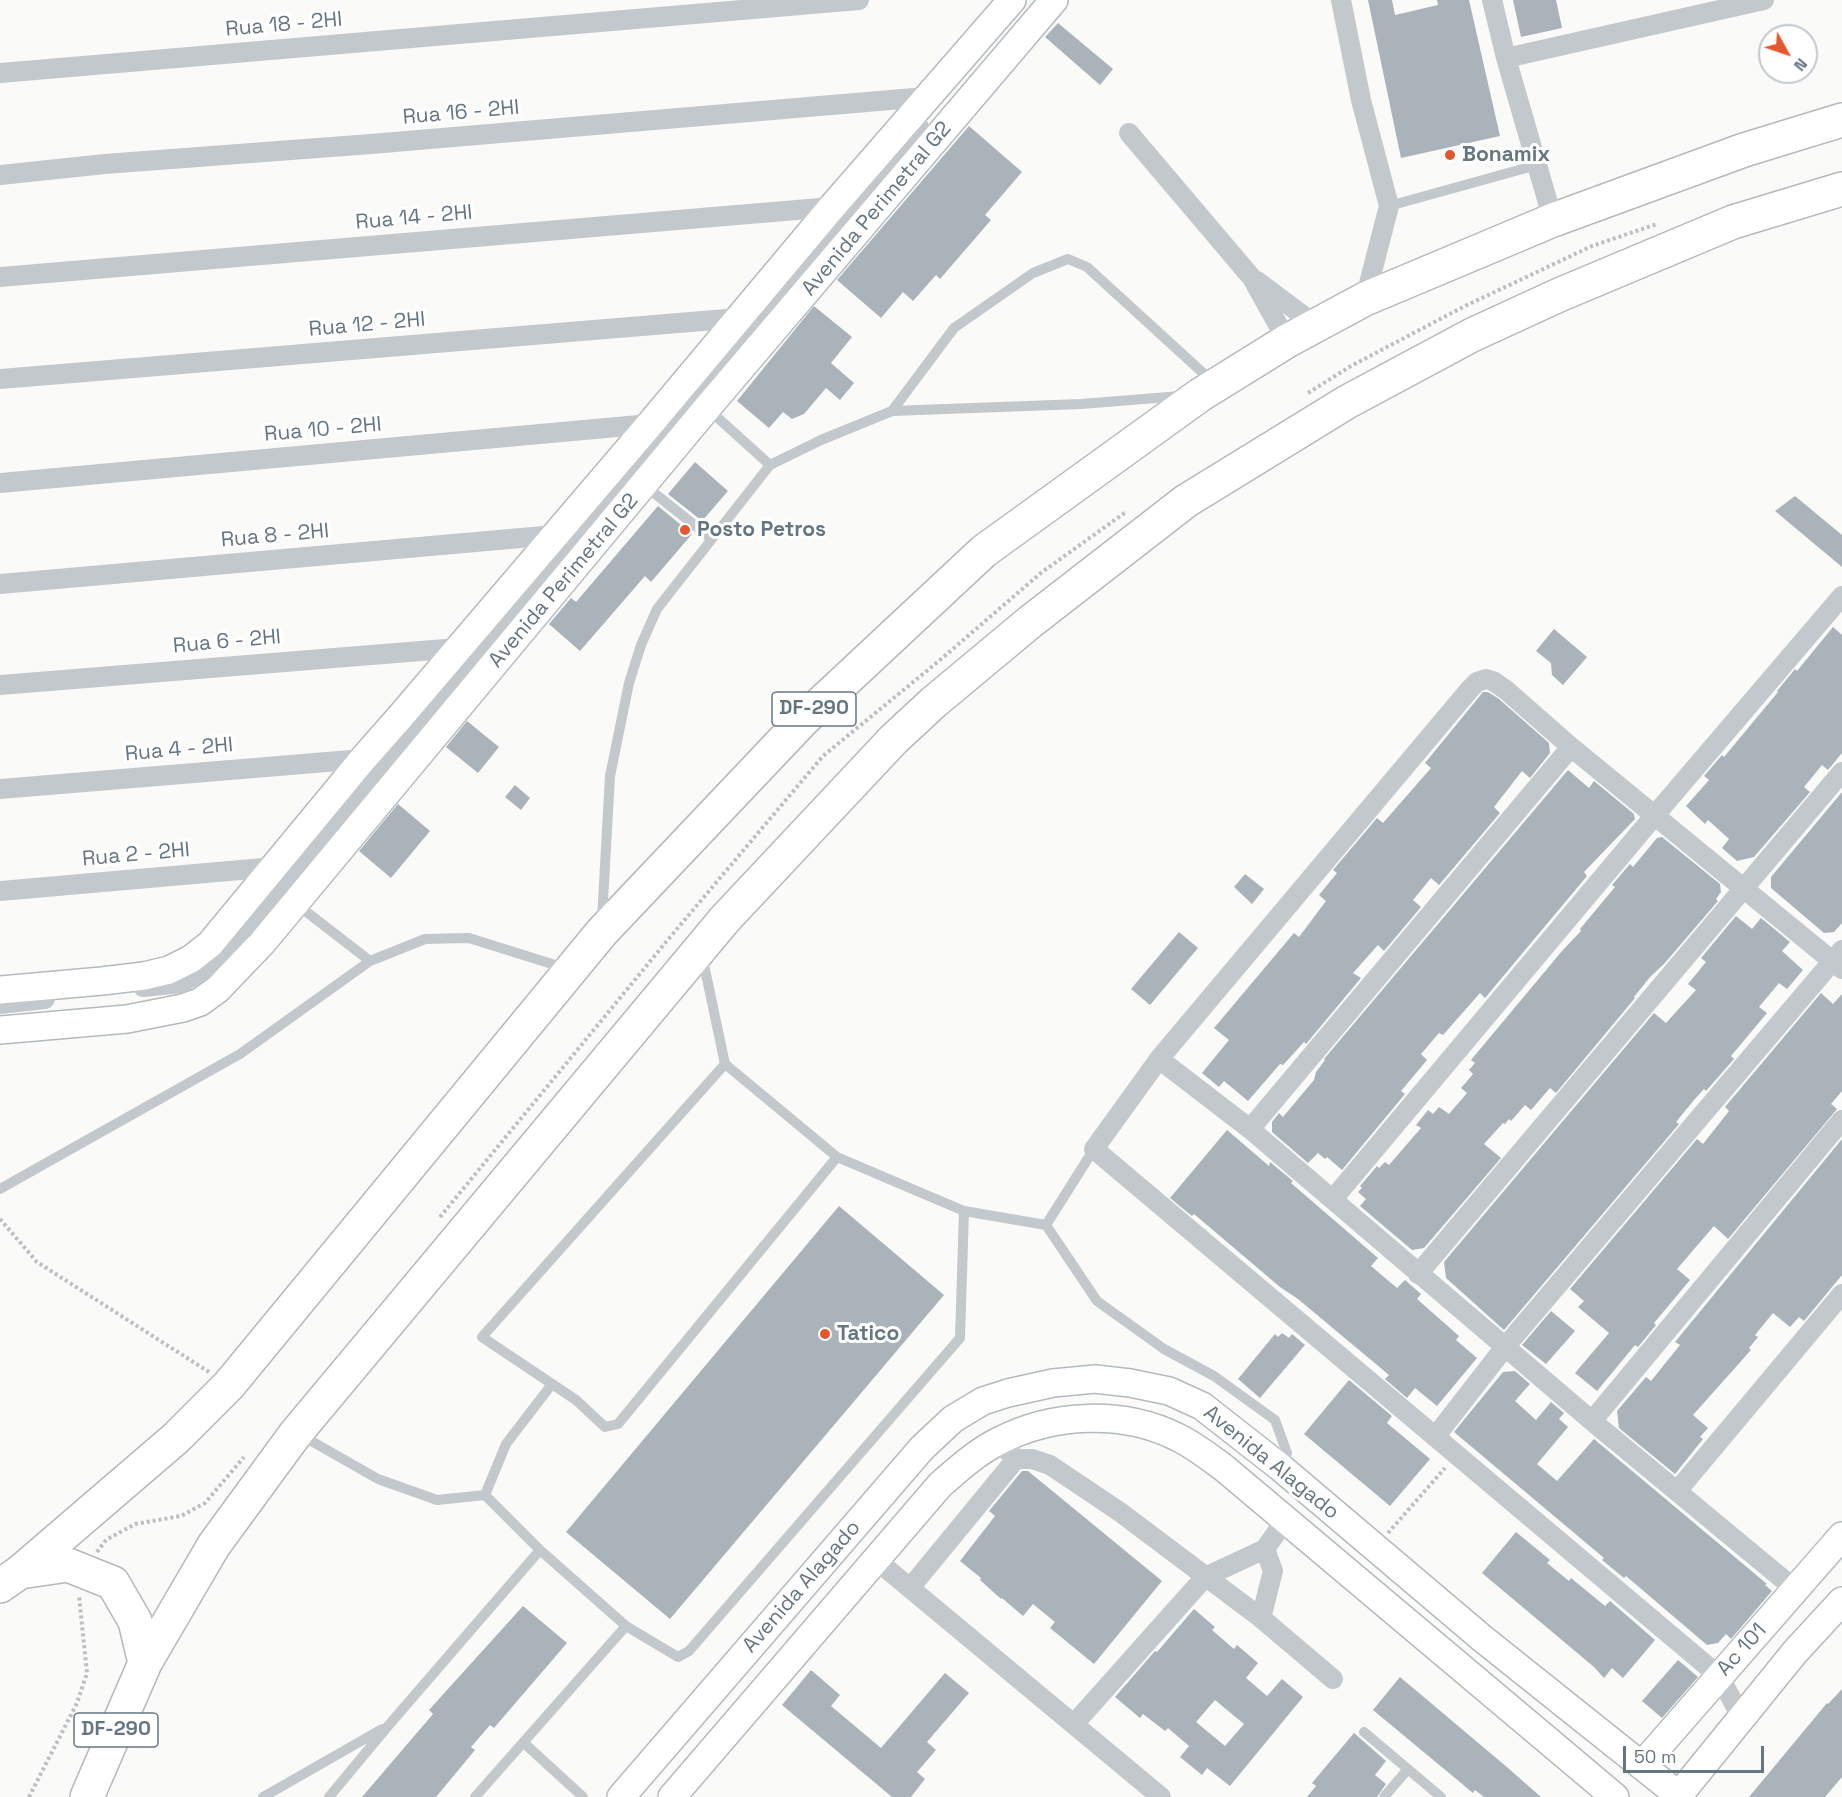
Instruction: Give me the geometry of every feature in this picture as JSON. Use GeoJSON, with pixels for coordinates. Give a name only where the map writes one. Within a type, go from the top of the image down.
{"type":"FeatureCollection","features":[{"type":"Feature","properties":{"kind":"highway","name":"DF-290"},"geometry":{"type":"LineString","coordinates":[[10,1579],[176,1438],[229,1385],[602,932],[802,720],[984,551],[1208,390],[1287,341],[1365,299],[1553,220],[1744,150],[1842,120]]}},
{"type":"Feature","properties":{"kind":"highway","name":"DF-290"},"geometry":{"type":"LineString","coordinates":[[87,1797],[145,1663],[214,1545],[296,1433],[725,919],[902,731],[1030,621],[1186,501],[1347,402],[1472,335],[1559,295],[1732,222],[1842,189]]}},
{"type":"Feature","properties":{"kind":"highway"},"geometry":{"type":"LineString","coordinates":[[10,1579],[68,1565],[113,1583],[135,1621],[145,1663]]}},
{"type":"Feature","properties":{"kind":"street","name":"Rua 18 - 2HI"},"geometry":{"type":"LineString","coordinates":[[0,73],[860,0]]}},
{"type":"Feature","properties":{"kind":"street","name":"Avenida Perimetral G2"},"geometry":{"type":"LineString","coordinates":[[808,264],[832,207],[1012,0]]}},
{"type":"Feature","properties":{"kind":"street"},"geometry":{"type":"LineString","coordinates":[[808,264],[1024,0]]}},
{"type":"Feature","properties":{"kind":"street","name":"Avenida Perimetral G2"},"geometry":{"type":"LineString","coordinates":[[0,1030],[127,1019],[169,1012],[200,1002],[218,989],[295,903],[414,728],[447,689],[644,485],[707,408],[774,302],[1054,0]]}},
{"type":"Feature","properties":{"kind":"street"},"geometry":{"type":"LineString","coordinates":[[1341,0],[1361,100],[1389,206],[1365,299]]}},
{"type":"Feature","properties":{"kind":"street"},"geometry":{"type":"LineString","coordinates":[[1492,0],[1506,58],[1553,220]]}},
{"type":"Feature","properties":{"kind":"street"},"geometry":{"type":"LineString","coordinates":[[1506,58],[1764,0]]}},
{"type":"Feature","properties":{"kind":"street","name":"Rua 16 - 2HI"},"geometry":{"type":"LineString","coordinates":[[0,175],[105,164],[926,97]]}},
{"type":"Feature","properties":{"kind":"street"},"geometry":{"type":"LineString","coordinates":[[1129,133],[1252,278],[1287,341]]}},
{"type":"Feature","properties":{"kind":"street","name":"Rua 14 - 2HI"},"geometry":{"type":"LineString","coordinates":[[0,277],[832,207]]}},
{"type":"Feature","properties":{"kind":"street"},"geometry":{"type":"LineString","coordinates":[[1252,278],[1317,326]]}},
{"type":"Feature","properties":{"kind":"street","name":"Avenida Perimetral G2"},"geometry":{"type":"LineString","coordinates":[[0,990],[144,976],[169,970],[191,959],[210,944],[363,759],[414,728],[447,689],[458,648],[739,318],[774,302]]}},
{"type":"Feature","properties":{"kind":"street"},"geometry":{"type":"LineString","coordinates":[[447,689],[774,302]]}},
{"type":"Feature","properties":{"kind":"street","name":"Rua 12 - 2HI"},"geometry":{"type":"LineString","coordinates":[[0,379],[739,318]]}},
{"type":"Feature","properties":{"kind":"street","name":"Rua 10 - 2HI"},"geometry":{"type":"LineString","coordinates":[[0,483],[651,424]]}},
{"type":"Feature","properties":{"kind":"street","name":"Rua 8 - 2HI"},"geometry":{"type":"LineString","coordinates":[[0,584],[555,535]]}},
{"type":"Feature","properties":{"kind":"street"},"geometry":{"type":"LineString","coordinates":[[1333,1199],[1842,596]]}},
{"type":"Feature","properties":{"kind":"street","name":"Rua 6 - 2HI"},"geometry":{"type":"LineString","coordinates":[[0,685],[458,648]]}},
{"type":"Feature","properties":{"kind":"street"},"geometry":{"type":"LineString","coordinates":[[1435,1437],[1505,1347],[1839,960],[1744,887],[1571,747],[1506,690],[1486,679],[1478,682],[1159,1059],[1094,1149],[1435,1437],[1457,1454],[1719,1676],[1742,1718]]}},
{"type":"Feature","properties":{"kind":"street"},"geometry":{"type":"LineString","coordinates":[[0,1004],[182,982],[213,964],[414,728]]}},
{"type":"Feature","properties":{"kind":"street"},"geometry":{"type":"LineString","coordinates":[[1250,1129],[1571,747]]}},
{"type":"Feature","properties":{"kind":"street","name":"Rua 4 - 2HI"},"geometry":{"type":"LineString","coordinates":[[0,789],[363,759]]}},
{"type":"Feature","properties":{"kind":"street"},"geometry":{"type":"LineString","coordinates":[[1418,1274],[1842,772]]}},
{"type":"Feature","properties":{"kind":"street","name":"Rua 2 - 2HI"},"geometry":{"type":"LineString","coordinates":[[0,891],[275,867]]}},
{"type":"Feature","properties":{"kind":"street"},"geometry":{"type":"LineString","coordinates":[[1159,1059],[1250,1129],[1592,1421],[1796,1590]]}},
{"type":"Feature","properties":{"kind":"street"},"geometry":{"type":"LineString","coordinates":[[1592,1421],[1842,1120]]}},
{"type":"Feature","properties":{"kind":"street"},"geometry":{"type":"LineString","coordinates":[[1678,1490],[1842,1294]]}},
{"type":"Feature","properties":{"kind":"street","name":"Avenida Alagado"},"geometry":{"type":"LineString","coordinates":[[621,1797],[922,1448],[953,1419],[983,1401],[1008,1392],[1053,1383],[1095,1379],[1169,1391],[1202,1406],[1376,1546],[1483,1639],[1643,1764],[1680,1796]]}},
{"type":"Feature","properties":{"kind":"street","name":"Avenida Alagado"},"geometry":{"type":"LineString","coordinates":[[672,1797],[940,1485],[967,1462],[1007,1450],[1021,1431],[1054,1422],[1102,1418],[1126,1419],[1152,1427],[1197,1448],[1224,1467],[1615,1797]]}},
{"type":"Feature","properties":{"kind":"street"},"geometry":{"type":"LineString","coordinates":[[910,1588],[1007,1450],[1050,1465],[1120,1512],[1261,1618],[1333,1679]]}},
{"type":"Feature","properties":{"kind":"street"},"geometry":{"type":"LineString","coordinates":[[1280,1467],[1296,1494],[1289,1522]]}},
{"type":"Feature","properties":{"kind":"street"},"geometry":{"type":"LineString","coordinates":[[1074,1724],[1205,1577],[1265,1549],[1289,1522],[1309,1506],[1339,1517]]}},
{"type":"Feature","properties":{"kind":"street","name":"Ac 101"},"geometry":{"type":"LineString","coordinates":[[1643,1764],[1842,1536]]}},
{"type":"Feature","properties":{"kind":"street"},"geometry":{"type":"LineString","coordinates":[[1261,1618],[1274,1571],[1265,1549]]}},
{"type":"Feature","properties":{"kind":"street"},"geometry":{"type":"LineString","coordinates":[[875,1559],[1161,1797]]}},
{"type":"Feature","properties":{"kind":"street"},"geometry":{"type":"LineString","coordinates":[[1680,1796],[1796,1652],[1842,1601]]}},
{"type":"Feature","properties":{"kind":"lane"},"geometry":{"type":"LineString","coordinates":[[1389,206],[1537,165]]}},
{"type":"Feature","properties":{"kind":"lane"},"geometry":{"type":"LineString","coordinates":[[892,411],[954,328],[1033,273],[1068,259],[1087,267],[1208,390]]}},
{"type":"Feature","properties":{"kind":"lane"},"geometry":{"type":"LineString","coordinates":[[602,932],[610,776],[630,683],[641,645],[657,609],[770,465],[821,440],[892,411],[1081,404],[1208,390]]}},
{"type":"Feature","properties":{"kind":"lane"},"geometry":{"type":"LineString","coordinates":[[707,408],[770,465]]}},
{"type":"Feature","properties":{"kind":"lane"},"geometry":{"type":"LineString","coordinates":[[644,485],[712,539]]}},
{"type":"Feature","properties":{"kind":"lane"},"geometry":{"type":"LineString","coordinates":[[295,903],[370,962]]}},
{"type":"Feature","properties":{"kind":"lane"},"geometry":{"type":"LineString","coordinates":[[0,1189],[240,1054],[370,962],[425,939],[469,938],[571,970]]}},
{"type":"Feature","properties":{"kind":"lane"},"geometry":{"type":"LineString","coordinates":[[700,949],[725,1064],[837,1157],[964,1211],[1046,1225],[1097,1301],[1164,1349],[1215,1376],[1275,1420],[1287,1453],[1280,1467]]}},
{"type":"Feature","properties":{"kind":"lane"},"geometry":{"type":"LineString","coordinates":[[725,1064],[482,1337],[576,1400],[605,1427],[618,1424],[837,1157]]}},
{"type":"Feature","properties":{"kind":"lane"},"geometry":{"type":"LineString","coordinates":[[1046,1225],[1094,1149]]}},
{"type":"Feature","properties":{"kind":"lane"},"geometry":{"type":"LineString","coordinates":[[485,1495],[540,1550],[626,1626],[678,1657],[689,1651],[960,1338],[964,1211]]}},
{"type":"Feature","properties":{"kind":"lane"},"geometry":{"type":"LineString","coordinates":[[485,1495],[506,1444],[552,1384]]}},
{"type":"Feature","properties":{"kind":"lane"},"geometry":{"type":"LineString","coordinates":[[296,1433],[378,1479],[437,1500],[485,1495]]}},
{"type":"Feature","properties":{"kind":"lane"},"geometry":{"type":"LineString","coordinates":[[329,1797],[540,1550]]}},
{"type":"Feature","properties":{"kind":"lane"},"geometry":{"type":"LineString","coordinates":[[475,1797],[626,1626]]}},
{"type":"Feature","properties":{"kind":"lane"},"geometry":{"type":"LineString","coordinates":[[263,1797],[388,1726]]}},
{"type":"Feature","properties":{"kind":"lane"},"geometry":{"type":"LineString","coordinates":[[1364,1732],[1441,1797]]}},
{"type":"Feature","properties":{"kind":"lane"},"geometry":{"type":"LineString","coordinates":[[524,1743],[583,1797]]}},
{"type":"Feature","properties":{"kind":"lane"},"geometry":{"type":"LineString","coordinates":[[1384,1797],[1407,1769]]}},
{"type":"Feature","properties":{"kind":"path"},"geometry":{"type":"LineString","coordinates":[[1301,398],[1351,366],[1465,306],[1592,246],[1668,220]]}},
{"type":"Feature","properties":{"kind":"path"},"geometry":{"type":"LineString","coordinates":[[437,1221],[666,942],[823,756],[1042,572],[1134,507]]}},
{"type":"Feature","properties":{"kind":"path"},"geometry":{"type":"LineString","coordinates":[[0,1219],[37,1262],[229,1385]]}},
{"type":"Feature","properties":{"kind":"path"},"geometry":{"type":"LineString","coordinates":[[29,1797],[77,1703],[87,1673],[78,1582],[84,1571],[106,1540],[135,1524],[180,1516],[205,1503],[250,1450]]}},
{"type":"Feature","properties":{"kind":"path"},"geometry":{"type":"LineString","coordinates":[[1376,1546],[1457,1454]]}},
{"type":"Feature","properties":{"kind":"building"},"geometry":{"type":"Polygon","coordinates":[[[1368,0],[1392,0],[1395,15],[1438,5],[1437,0],[1469,0],[1500,136],[1401,158],[1368,0]]]}},
{"type":"Feature","properties":{"kind":"building"},"geometry":{"type":"Polygon","coordinates":[[[1513,0],[1556,0],[1562,28],[1521,37],[1513,0]]]}},
{"type":"Feature","properties":{"kind":"building"},"geometry":{"type":"Polygon","coordinates":[[[1058,23],[1113,69],[1100,85],[1045,37],[1058,23]]]}},
{"type":"Feature","properties":{"kind":"building"},"geometry":{"type":"Polygon","coordinates":[[[969,126],[1022,172],[985,215],[991,220],[940,279],[936,275],[913,301],[903,292],[881,318],[837,280],[969,126]]]}},
{"type":"Feature","properties":{"kind":"building"},"geometry":{"type":"Polygon","coordinates":[[[814,306],[852,337],[831,363],[854,383],[840,400],[826,388],[804,414],[792,419],[783,412],[769,428],[737,401],[814,306]]]}},
{"type":"Feature","properties":{"kind":"building"},"geometry":{"type":"Polygon","coordinates":[[[695,462],[728,491],[702,521],[668,494],[695,462]]]}},
{"type":"Feature","properties":{"kind":"building"},"geometry":{"type":"Polygon","coordinates":[[[1795,496],[1842,535],[1842,567],[1775,511],[1795,496]]]}},
{"type":"Feature","properties":{"kind":"building"},"geometry":{"type":"Polygon","coordinates":[[[658,506],[692,534],[651,582],[645,576],[580,651],[549,624],[571,598],[576,602],[658,506]]]}},
{"type":"Feature","properties":{"kind":"building"},"geometry":{"type":"Polygon","coordinates":[[[1833,627],[1842,635],[1842,753],[1828,770],[1822,765],[1804,787],[1810,792],[1754,857],[1737,861],[1722,848],[1729,839],[1708,820],[1705,824],[1686,806],[1709,780],[1704,776],[1722,755],[1724,757],[1795,669],[1797,671],[1833,627]]]}},
{"type":"Feature","properties":{"kind":"building"},"geometry":{"type":"Polygon","coordinates":[[[1554,629],[1587,657],[1563,685],[1552,675],[1551,663],[1536,651],[1554,629]]]}},
{"type":"Feature","properties":{"kind":"building"},"geometry":{"type":"Polygon","coordinates":[[[1483,692],[1488,692],[1499,699],[1549,743],[1550,753],[1530,778],[1522,771],[1494,807],[1500,813],[1439,885],[1431,878],[1413,900],[1421,907],[1384,951],[1378,945],[1353,973],[1361,978],[1306,1044],[1304,1042],[1283,1065],[1280,1064],[1248,1101],[1224,1081],[1219,1087],[1202,1073],[1229,1040],[1214,1028],[1294,933],[1299,937],[1326,901],[1319,895],[1337,873],[1333,870],[1377,818],[1383,823],[1431,768],[1425,763],[1483,692]]]}},
{"type":"Feature","properties":{"kind":"building"},"geometry":{"type":"Polygon","coordinates":[[[467,721],[499,747],[478,773],[446,747],[467,721]]]}},
{"type":"Feature","properties":{"kind":"building"},"geometry":{"type":"Polygon","coordinates":[[[1568,770],[1589,788],[1594,781],[1634,814],[1635,819],[1584,872],[1587,876],[1485,998],[1480,993],[1443,1035],[1439,1033],[1421,1054],[1427,1060],[1401,1091],[1405,1094],[1342,1170],[1327,1157],[1325,1159],[1318,1153],[1308,1163],[1272,1132],[1272,1122],[1279,1113],[1283,1117],[1314,1080],[1324,1059],[1568,770]]]}},
{"type":"Feature","properties":{"kind":"building"},"geometry":{"type":"Polygon","coordinates":[[[515,785],[530,798],[521,810],[505,797],[515,785]]]}},
{"type":"Feature","properties":{"kind":"building"},"geometry":{"type":"Polygon","coordinates":[[[1842,792],[1842,923],[1834,932],[1824,933],[1771,888],[1771,877],[1842,792]]]}},
{"type":"Feature","properties":{"kind":"building"},"geometry":{"type":"Polygon","coordinates":[[[398,804],[430,831],[391,878],[359,851],[398,804]]]}},
{"type":"Feature","properties":{"kind":"building"},"geometry":{"type":"Polygon","coordinates":[[[1662,837],[1720,884],[1721,892],[1716,899],[1718,901],[1650,977],[1556,1093],[1550,1088],[1531,1110],[1525,1105],[1511,1121],[1509,1119],[1505,1124],[1503,1123],[1484,1144],[1501,1158],[1424,1248],[1412,1250],[1360,1206],[1366,1199],[1358,1192],[1362,1188],[1360,1186],[1377,1166],[1379,1168],[1385,1162],[1389,1165],[1421,1128],[1416,1125],[1428,1110],[1433,1114],[1439,1107],[1449,1114],[1467,1093],[1461,1088],[1473,1074],[1469,1070],[1475,1063],[1471,1060],[1581,931],[1580,929],[1615,887],[1612,885],[1630,864],[1633,867],[1657,838],[1662,837]]]}},
{"type":"Feature","properties":{"kind":"building"},"geometry":{"type":"Polygon","coordinates":[[[1245,874],[1264,889],[1252,904],[1234,887],[1245,874]]]}},
{"type":"Feature","properties":{"kind":"building"},"geometry":{"type":"Polygon","coordinates":[[[1736,916],[1752,929],[1761,918],[1790,942],[1782,951],[1803,970],[1787,989],[1779,983],[1759,1007],[1767,1013],[1731,1056],[1734,1059],[1706,1091],[1704,1089],[1694,1100],[1676,1122],[1679,1124],[1504,1330],[1446,1278],[1444,1262],[1654,1013],[1666,1023],[1696,990],[1688,984],[1706,962],[1701,958],[1736,916]]]}},
{"type":"Feature","properties":{"kind":"building"},"geometry":{"type":"Polygon","coordinates":[[[1179,932],[1198,948],[1150,1005],[1131,989],[1179,932]]]}},
{"type":"Feature","properties":{"kind":"building"},"geometry":{"type":"Polygon","coordinates":[[[1821,993],[1833,1004],[1842,994],[1842,1091],[1831,1104],[1837,1109],[1728,1239],[1714,1226],[1677,1269],[1690,1280],[1654,1323],[1656,1325],[1638,1347],[1635,1345],[1597,1391],[1575,1373],[1609,1333],[1578,1307],[1584,1301],[1570,1289],[1697,1139],[1703,1144],[1729,1111],[1725,1107],[1821,993]]]}},
{"type":"Feature","properties":{"kind":"building"},"geometry":{"type":"Polygon","coordinates":[[[1227,1130],[1269,1166],[1270,1162],[1293,1181],[1291,1183],[1378,1258],[1371,1266],[1397,1288],[1405,1280],[1421,1294],[1417,1299],[1459,1336],[1456,1340],[1477,1358],[1437,1406],[1415,1388],[1407,1398],[1385,1379],[1389,1375],[1194,1214],[1192,1216],[1170,1198],[1227,1130]]]}},
{"type":"Feature","properties":{"kind":"building"},"geometry":{"type":"Polygon","coordinates":[[[1842,1139],[1842,1275],[1804,1321],[1799,1317],[1790,1327],[1773,1313],[1755,1335],[1758,1337],[1749,1348],[1751,1350],[1693,1415],[1708,1428],[1700,1437],[1703,1439],[1675,1474],[1619,1428],[1617,1411],[1646,1377],[1651,1381],[1680,1345],[1675,1342],[1842,1139]]]}},
{"type":"Feature","properties":{"kind":"building"},"geometry":{"type":"Polygon","coordinates":[[[839,1206],[944,1295],[670,1619],[566,1532],[839,1206]]]}},
{"type":"Feature","properties":{"kind":"building"},"geometry":{"type":"Polygon","coordinates":[[[1551,1311],[1575,1331],[1546,1364],[1522,1345],[1551,1311]]]}},
{"type":"Feature","properties":{"kind":"building"},"geometry":{"type":"Polygon","coordinates":[[[1282,1333],[1289,1338],[1292,1334],[1305,1345],[1260,1398],[1238,1379],[1275,1334],[1278,1337],[1282,1333]]]}},
{"type":"Feature","properties":{"kind":"building"},"geometry":{"type":"Polygon","coordinates":[[[1515,1371],[1530,1384],[1515,1401],[1536,1420],[1551,1402],[1564,1413],[1559,1419],[1568,1427],[1537,1464],[1557,1481],[1594,1439],[1767,1584],[1765,1585],[1772,1591],[1731,1639],[1726,1634],[1718,1643],[1707,1645],[1626,1576],[1624,1578],[1602,1560],[1604,1558],[1454,1432],[1503,1372],[1515,1371]]]}},
{"type":"Feature","properties":{"kind":"building"},"geometry":{"type":"Polygon","coordinates":[[[1349,1380],[1392,1416],[1387,1423],[1430,1459],[1390,1506],[1304,1434],[1349,1380]]]}},
{"type":"Feature","properties":{"kind":"building"},"geometry":{"type":"Polygon","coordinates":[[[1022,1471],[1028,1471],[1162,1581],[1094,1664],[1050,1628],[1055,1622],[1033,1604],[1023,1616],[960,1561],[995,1516],[989,1511],[1022,1471]]]}},
{"type":"Feature","properties":{"kind":"building"},"geometry":{"type":"Polygon","coordinates":[[[1516,1532],[1550,1560],[1547,1563],[1569,1581],[1571,1578],[1605,1606],[1610,1601],[1655,1640],[1623,1678],[1612,1668],[1604,1678],[1594,1667],[1482,1573],[1516,1532]]]}},
{"type":"Feature","properties":{"kind":"building"},"geometry":{"type":"Polygon","coordinates":[[[523,1606],[567,1643],[494,1728],[490,1725],[471,1747],[475,1750],[436,1797],[362,1797],[433,1714],[429,1710],[523,1606]]]}},
{"type":"Feature","properties":{"kind":"building"},"geometry":{"type":"Polygon","coordinates":[[[1194,1609],[1215,1627],[1212,1630],[1234,1649],[1237,1645],[1258,1663],[1246,1678],[1267,1696],[1282,1679],[1303,1697],[1230,1786],[1207,1768],[1202,1775],[1180,1757],[1189,1746],[1168,1728],[1165,1731],[1143,1714],[1140,1718],[1115,1697],[1155,1651],[1157,1652],[1194,1609]],[[1215,1700],[1196,1722],[1225,1746],[1244,1724],[1215,1700]]]}},
{"type":"Feature","properties":{"kind":"building"},"geometry":{"type":"Polygon","coordinates":[[[1678,1660],[1698,1677],[1662,1718],[1642,1701],[1678,1660]]]}},
{"type":"Feature","properties":{"kind":"building"},"geometry":{"type":"Polygon","coordinates":[[[811,1670],[840,1695],[831,1706],[881,1748],[945,1673],[969,1693],[927,1742],[936,1750],[917,1772],[925,1779],[911,1797],[892,1797],[782,1705],[811,1670]]]}},
{"type":"Feature","properties":{"kind":"building"},"geometry":{"type":"Polygon","coordinates":[[[1400,1677],[1541,1797],[1484,1797],[1475,1790],[1473,1793],[1373,1710],[1400,1677]]]}},
{"type":"Feature","properties":{"kind":"building"},"geometry":{"type":"Polygon","coordinates":[[[1842,1689],[1842,1777],[1825,1797],[1749,1797],[1827,1703],[1842,1689]]]}},
{"type":"Feature","properties":{"kind":"building"},"geometry":{"type":"Polygon","coordinates":[[[1354,1733],[1386,1761],[1375,1775],[1386,1784],[1377,1797],[1307,1797],[1316,1786],[1312,1783],[1354,1733]]]}},
{"type":"Feature","properties":{"kind":"place","name":"Bonamix"},"geometry":{"type":"Point","coordinates":[1450,155]}},
{"type":"Feature","properties":{"kind":"place","name":"Posto Petros"},"geometry":{"type":"Point","coordinates":[685,530]}},
{"type":"Feature","properties":{"kind":"place","name":"Tatico"},"geometry":{"type":"Point","coordinates":[825,1334]}}]}
